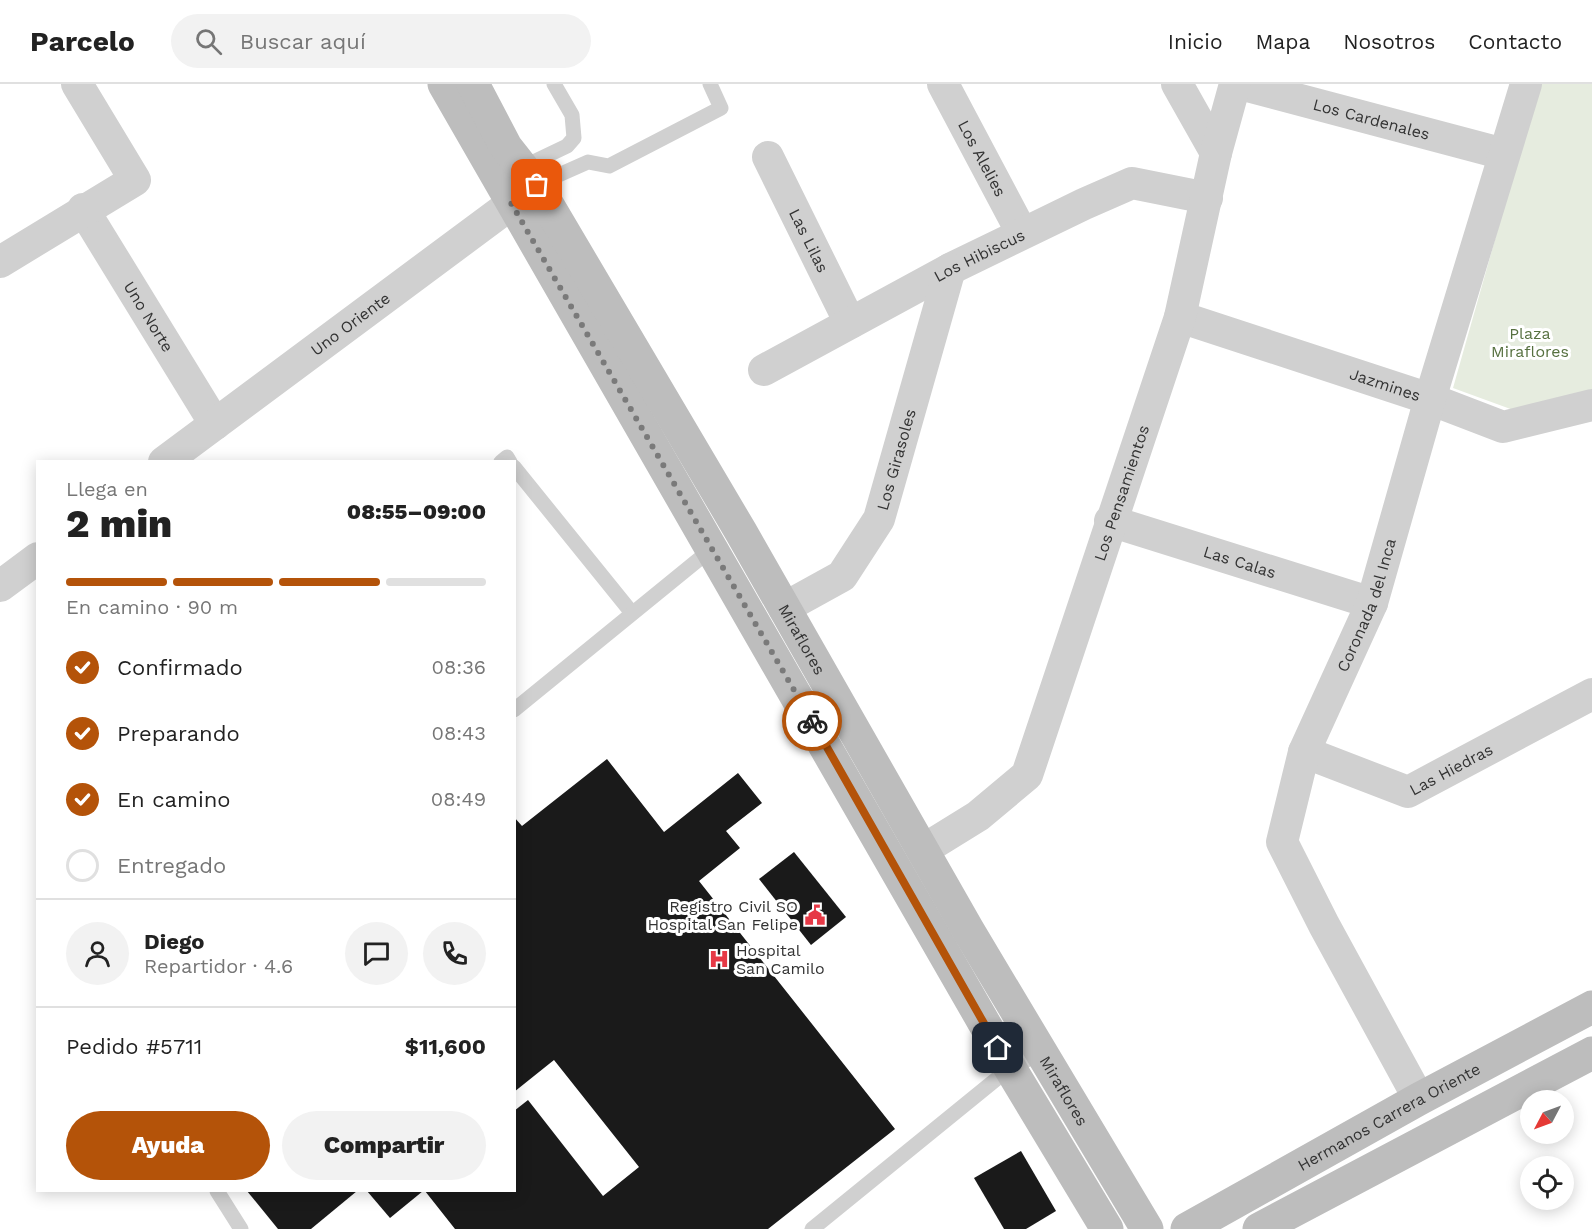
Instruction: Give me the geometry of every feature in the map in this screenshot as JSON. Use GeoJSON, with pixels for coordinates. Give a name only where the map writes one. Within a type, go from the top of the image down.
{"type":"FeatureCollection","features":[{"type":"Feature","properties":{"kind":"main road","name":"Miraflores"},"geometry":{"type":"LineString","coordinates":[[444,84],[524,185],[741,532],[1041,1053],[1147,1229]]}},
{"type":"Feature","properties":{"kind":"main road","name":"Miraflores"},"geometry":{"type":"LineString","coordinates":[[472,84],[713,548],[1010,1068],[1107,1229]]}},
{"type":"Feature","properties":{"kind":"main road","name":"Hermanos Carrera Oriente"},"geometry":{"type":"LineString","coordinates":[[1187,1229],[1419,1099],[1592,1007]]}},
{"type":"Feature","properties":{"kind":"main road"},"geometry":{"type":"LineString","coordinates":[[1259,1229],[1592,1053]]}},
{"type":"Feature","properties":{"kind":"street"},"geometry":{"type":"LineString","coordinates":[[0,262],[83,209],[135,180],[77,84]]}},
{"type":"Feature","properties":{"kind":"street","name":"Los Alelies"},"geometry":{"type":"LineString","coordinates":[[943,84],[1022,233]]}},
{"type":"Feature","properties":{"kind":"street"},"geometry":{"type":"LineString","coordinates":[[1177,84],[1216,153]]}},
{"type":"Feature","properties":{"kind":"street","name":"Los Pensamientos"},"geometry":{"type":"LineString","coordinates":[[923,850],[978,816],[1027,776],[1110,521],[1180,317],[1216,153],[1237,84]]}},
{"type":"Feature","properties":{"kind":"street","name":"Los Cardenales"},"geometry":{"type":"LineString","coordinates":[[1237,84],[1504,154]]}},
{"type":"Feature","properties":{"kind":"street","name":"Coronada del Inca"},"geometry":{"type":"LineString","coordinates":[[1419,1099],[1323,925],[1282,842],[1304,752],[1372,603],[1430,399],[1526,84]]}},
{"type":"Feature","properties":{"kind":"street","name":"Las Lilas"},"geometry":{"type":"LineString","coordinates":[[768,157],[850,323]]}},
{"type":"Feature","properties":{"kind":"street","name":"Los Hibiscus"},"geometry":{"type":"LineString","coordinates":[[764,370],[950,269],[1132,183],[1207,198]]}},
{"type":"Feature","properties":{"kind":"street","name":"Uno Oriente"},"geometry":{"type":"LineString","coordinates":[[167,460],[524,185]]}},
{"type":"Feature","properties":{"kind":"street","name":"Uno Norte"},"geometry":{"type":"LineString","coordinates":[[83,209],[215,424]]}},
{"type":"Feature","properties":{"kind":"street","name":"Los Girasoles"},"geometry":{"type":"LineString","coordinates":[[784,608],[842,576],[879,519],[950,269]]}},
{"type":"Feature","properties":{"kind":"street","name":"Jazmines"},"geometry":{"type":"LineString","coordinates":[[1180,317],[1430,399],[1503,427],[1592,405]]}},
{"type":"Feature","properties":{"kind":"street","name":"Las Calas"},"geometry":{"type":"LineString","coordinates":[[1110,521],[1372,603]]}},
{"type":"Feature","properties":{"kind":"street"},"geometry":{"type":"LineString","coordinates":[[0,586],[36,559]]}},
{"type":"Feature","properties":{"kind":"street","name":"Las Hiedras"},"geometry":{"type":"LineString","coordinates":[[1304,752],[1408,792],[1592,694]]}},
{"type":"Feature","properties":{"kind":"lane"},"geometry":{"type":"LineString","coordinates":[[524,185],[574,138],[572,115],[554,84]]}},
{"type":"Feature","properties":{"kind":"lane"},"geometry":{"type":"LineString","coordinates":[[524,185],[588,162],[609,166],[721,108],[710,84]]}},
{"type":"Feature","properties":{"kind":"lane"},"geometry":{"type":"LineString","coordinates":[[516,469],[632,613]]}},
{"type":"Feature","properties":{"kind":"lane"},"geometry":{"type":"LineString","coordinates":[[516,708],[713,548],[741,532]]}},
{"type":"Feature","properties":{"kind":"lane"},"geometry":{"type":"LineString","coordinates":[[812,1229],[1010,1068],[1041,1053]]}},
{"type":"Feature","properties":{"kind":"lane"},"geometry":{"type":"LineString","coordinates":[[218,1192],[241,1229]]}},
{"type":"Feature","properties":{"kind":"green space","name":"Plaza Miraflores"},"geometry":{"type":"Polygon","coordinates":[[[1539,84],[1592,84],[1592,391],[1516,411],[1453,388],[1539,84]]]}},
{"type":"Feature","properties":{"kind":"building"},"geometry":{"type":"Polygon","coordinates":[[[607,759],[664,832],[738,773],[762,803],[726,831],[740,848],[699,881],[895,1129],[768,1229],[455,1229],[426,1192],[516,1192],[516,1109],[528,1100],[603,1196],[639,1167],[554,1060],[516,1090],[516,819],[522,826],[607,759]]]}},
{"type":"Feature","properties":{"kind":"building"},"geometry":{"type":"Polygon","coordinates":[[[794,852],[846,917],[811,945],[759,879],[794,852]]]}},
{"type":"Feature","properties":{"kind":"building"},"geometry":{"type":"Polygon","coordinates":[[[1021,1151],[1056,1211],[1026,1229],[1004,1229],[974,1178],[1021,1151]]]}},
{"type":"Feature","properties":{"kind":"building"},"geometry":{"type":"Polygon","coordinates":[[[248,1192],[356,1192],[311,1229],[278,1229],[248,1192]]]}},
{"type":"Feature","properties":{"kind":"building"},"geometry":{"type":"Polygon","coordinates":[[[368,1192],[422,1192],[390,1218],[368,1192]]]}},
{"type":"Feature","properties":{"kind":"way so far"},"geometry":{"type":"LineString","coordinates":[[537,185],[511,203],[812,721]]}},
{"type":"Feature","properties":{"kind":"place","name":"Registro Civil SO Hospital San Felipe"},"geometry":{"type":"Point","coordinates":[815,915]}},
{"type":"Feature","properties":{"kind":"place","name":"Hospital San Camilo"},"geometry":{"type":"Point","coordinates":[719,959]}},
{"type":"Feature","properties":{"kind":"route"},"geometry":{"type":"LineString","coordinates":[[812,721],[998,1048]]}}]}
